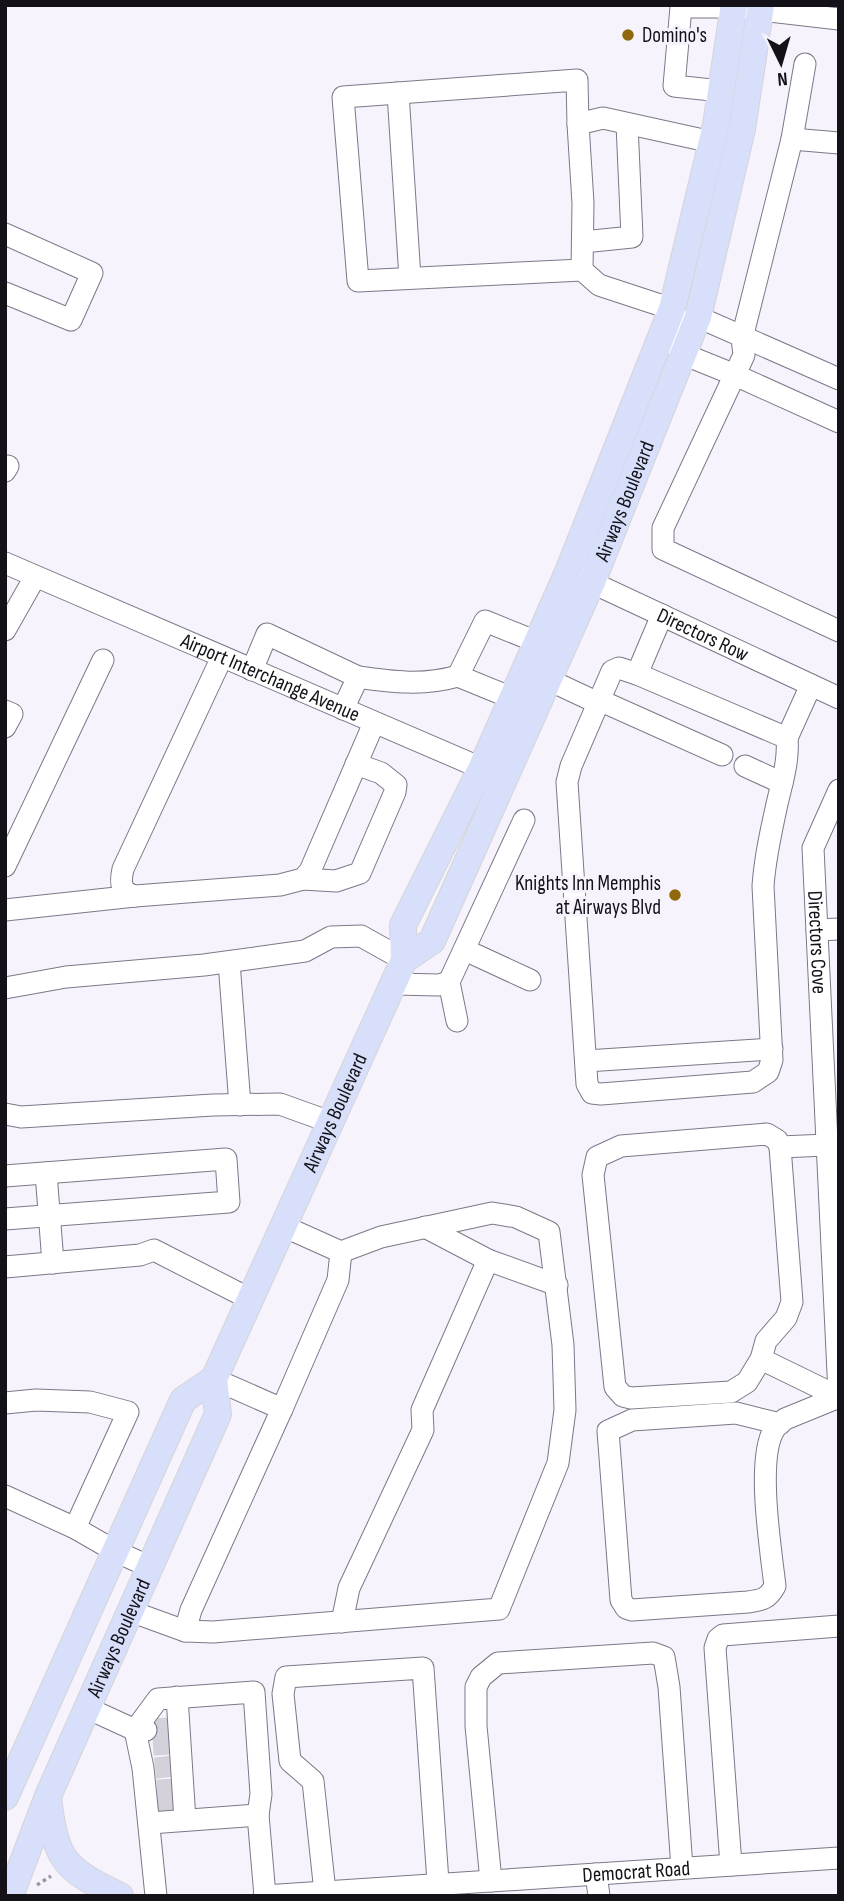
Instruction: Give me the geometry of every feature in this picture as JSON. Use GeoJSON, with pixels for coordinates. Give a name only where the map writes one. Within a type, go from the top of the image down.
{"type":"FeatureCollection","features":[{"type":"Feature","properties":{"kind":"main road","name":"Airways Boulevard"},"geometry":{"type":"LineString","coordinates":[[10,1896],[48,1796],[218,1414],[214,1379],[399,972],[403,925],[481,769],[568,572],[668,320],[712,142],[734,6]]}},
{"type":"Feature","properties":{"kind":"main road","name":"Airways Boulevard"},"geometry":{"type":"LineString","coordinates":[[399,972],[432,941],[592,582],[698,317],[742,129],[760,8]]}},
{"type":"Feature","properties":{"kind":"main road","name":"Airways Boulevard"},"geometry":{"type":"LineString","coordinates":[[6,1797],[183,1400],[214,1379]]}},
{"type":"Feature","properties":{"kind":"main road"},"geometry":{"type":"LineString","coordinates":[[48,1796],[54,1836],[61,1856],[86,1877],[120,1896]]}},
{"type":"Feature","properties":{"kind":"street"},"geometry":{"type":"LineString","coordinates":[[721,91],[674,86],[681,7],[734,6],[839,19]]}},
{"type":"Feature","properties":{"kind":"street"},"geometry":{"type":"LineString","coordinates":[[804,64],[792,139],[742,338],[744,355],[663,528],[663,549],[839,631]]}},
{"type":"Feature","properties":{"kind":"street"},"geometry":{"type":"LineString","coordinates":[[582,270],[583,203],[577,80],[343,97],[358,281],[582,270],[599,285],[668,320],[698,317],[839,379]]}},
{"type":"Feature","properties":{"kind":"street"},"geometry":{"type":"LineString","coordinates":[[398,93],[410,278]]}},
{"type":"Feature","properties":{"kind":"street"},"geometry":{"type":"LineString","coordinates":[[578,124],[603,118],[712,142]]}},
{"type":"Feature","properties":{"kind":"street"},"geometry":{"type":"LineString","coordinates":[[583,242],[632,237],[627,124]]}},
{"type":"Feature","properties":{"kind":"street"},"geometry":{"type":"LineString","coordinates":[[792,139],[839,143]]}},
{"type":"Feature","properties":{"kind":"street"},"geometry":{"type":"LineString","coordinates":[[5,234],[92,273],[71,320],[5,293]]}},
{"type":"Feature","properties":{"kind":"street"},"geometry":{"type":"LineString","coordinates":[[668,320],[683,354],[839,422]]}},
{"type":"Feature","properties":{"kind":"street","name":"Airport Interchange Avenue"},"geometry":{"type":"LineString","coordinates":[[5,563],[505,779]]}},
{"type":"Feature","properties":{"kind":"street","name":"Directors Row"},"geometry":{"type":"LineString","coordinates":[[568,572],[839,698]]}},
{"type":"Feature","properties":{"kind":"street"},"geometry":{"type":"LineString","coordinates":[[5,630],[34,577]]}},
{"type":"Feature","properties":{"kind":"street"},"geometry":{"type":"LineString","coordinates":[[637,674],[662,615]]}},
{"type":"Feature","properties":{"kind":"street"},"geometry":{"type":"LineString","coordinates":[[458,676],[485,621],[537,642]]}},
{"type":"Feature","properties":{"kind":"street"},"geometry":{"type":"LineString","coordinates":[[252,670],[267,634],[358,677],[415,683],[458,676],[512,698]]}},
{"type":"Feature","properties":{"kind":"street"},"geometry":{"type":"LineString","coordinates":[[135,896],[122,889],[120,880],[123,869],[222,657]]}},
{"type":"Feature","properties":{"kind":"street"},"geometry":{"type":"LineString","coordinates":[[5,866],[103,660]]}},
{"type":"Feature","properties":{"kind":"street"},"geometry":{"type":"LineString","coordinates":[[787,738],[637,674],[615,668],[611,671],[571,766],[567,782],[587,1084],[592,1093],[753,1082],[768,1072],[772,1049],[763,886],[765,863],[788,751],[787,738],[811,685]]}},
{"type":"Feature","properties":{"kind":"street"},"geometry":{"type":"LineString","coordinates":[[343,709],[358,677]]}},
{"type":"Feature","properties":{"kind":"street"},"geometry":{"type":"LineString","coordinates":[[549,680],[722,755]]}},
{"type":"Feature","properties":{"kind":"street"},"geometry":{"type":"LineString","coordinates":[[5,711],[12,714],[5,727]]}},
{"type":"Feature","properties":{"kind":"street"},"geometry":{"type":"LineString","coordinates":[[303,879],[310,871],[374,723]]}},
{"type":"Feature","properties":{"kind":"street"},"geometry":{"type":"LineString","coordinates":[[5,910],[135,896],[280,885],[303,879],[337,881],[360,873],[396,792],[396,785],[381,774],[356,764]]}},
{"type":"Feature","properties":{"kind":"street"},"geometry":{"type":"LineString","coordinates":[[745,766],[782,783]]}},
{"type":"Feature","properties":{"kind":"street","name":"Directors Cove"},"geometry":{"type":"LineString","coordinates":[[839,790],[813,848],[817,930],[829,981],[832,1106],[827,1144],[839,1394]]}},
{"type":"Feature","properties":{"kind":"street"},"geometry":{"type":"LineString","coordinates":[[457,1021],[449,982],[521,827],[486,821]]}},
{"type":"Feature","properties":{"kind":"street"},"geometry":{"type":"LineString","coordinates":[[817,930],[839,929]]}},
{"type":"Feature","properties":{"kind":"street"},"geometry":{"type":"LineString","coordinates":[[5,988],[66,977],[229,962],[305,951],[331,937],[361,936],[399,972],[439,985],[449,982]]}},
{"type":"Feature","properties":{"kind":"street"},"geometry":{"type":"LineString","coordinates":[[465,950],[530,980]]}},
{"type":"Feature","properties":{"kind":"street"},"geometry":{"type":"LineString","coordinates":[[229,962],[240,1105]]}},
{"type":"Feature","properties":{"kind":"street"},"geometry":{"type":"LineString","coordinates":[[586,1060],[772,1049]]}},
{"type":"Feature","properties":{"kind":"street"},"geometry":{"type":"LineString","coordinates":[[5,1114],[21,1117],[280,1104],[330,1122]]}},
{"type":"Feature","properties":{"kind":"street"},"geometry":{"type":"LineString","coordinates":[[767,1135],[776,1140],[780,1147],[792,1302],[786,1318],[766,1342],[761,1359],[747,1382],[731,1392],[631,1398],[623,1396],[615,1387],[593,1175],[597,1157],[621,1146],[767,1135]]}},
{"type":"Feature","properties":{"kind":"street"},"geometry":{"type":"LineString","coordinates":[[780,1147],[827,1144]]}},
{"type":"Feature","properties":{"kind":"street"},"geometry":{"type":"LineString","coordinates":[[5,1176],[226,1159],[229,1202],[5,1220]]}},
{"type":"Feature","properties":{"kind":"street"},"geometry":{"type":"LineString","coordinates":[[46,1173],[53,1263]]}},
{"type":"Feature","properties":{"kind":"street"},"geometry":{"type":"LineString","coordinates":[[130,1611],[185,1631],[213,1632],[499,1609],[558,1463],[565,1410],[563,1345],[549,1232],[516,1217],[492,1213],[381,1237],[341,1252],[283,1226]]}},
{"type":"Feature","properties":{"kind":"street"},"geometry":{"type":"LineString","coordinates":[[425,1227],[488,1260],[557,1285]]}},
{"type":"Feature","properties":{"kind":"street"},"geometry":{"type":"LineString","coordinates":[[5,1266],[140,1255],[154,1250],[250,1298]]}},
{"type":"Feature","properties":{"kind":"street"},"geometry":{"type":"LineString","coordinates":[[185,1631],[191,1610],[338,1280],[341,1252]]}},
{"type":"Feature","properties":{"kind":"street"},"geometry":{"type":"LineString","coordinates":[[342,1622],[349,1588],[423,1430],[422,1410],[488,1260]]}},
{"type":"Feature","properties":{"kind":"street"},"geometry":{"type":"LineString","coordinates":[[761,1359],[839,1397],[785,1419],[780,1424],[774,1429],[767,1448],[766,1483],[775,1586],[764,1600],[632,1610],[626,1608],[621,1600],[608,1431],[632,1420],[736,1413],[780,1424]]}},
{"type":"Feature","properties":{"kind":"street"},"geometry":{"type":"LineString","coordinates":[[214,1379],[282,1409]]}},
{"type":"Feature","properties":{"kind":"street"},"geometry":{"type":"LineString","coordinates":[[5,1403],[36,1400],[90,1402],[128,1412],[75,1528]]}},
{"type":"Feature","properties":{"kind":"street"},"geometry":{"type":"LineString","coordinates":[[5,1496],[150,1567]]}},
{"type":"Feature","properties":{"kind":"street"},"geometry":{"type":"LineString","coordinates":[[731,1865],[715,1648],[718,1639],[723,1634],[839,1626]]}},
{"type":"Feature","properties":{"kind":"street"},"geometry":{"type":"LineString","coordinates":[[491,1881],[480,1778],[476,1687],[481,1677],[498,1663],[537,1660],[653,1653],[664,1657],[682,1868]]}},
{"type":"Feature","properties":{"kind":"street"},"geometry":{"type":"LineString","coordinates":[[325,1892],[313,1781],[290,1760],[283,1694],[286,1677],[423,1668],[438,1890]]}},
{"type":"Feature","properties":{"kind":"street"},"geometry":{"type":"LineString","coordinates":[[156,1896],[166,1802],[159,1699],[254,1692],[264,1896]]}},
{"type":"Feature","properties":{"kind":"street"},"geometry":{"type":"LineString","coordinates":[[166,1802],[160,1737],[177,1697]]}},
{"type":"Feature","properties":{"kind":"street"},"geometry":{"type":"LineString","coordinates":[[87,1708],[160,1737]]}},
{"type":"Feature","properties":{"kind":"street"},"geometry":{"type":"LineString","coordinates":[[166,1802],[258,1815]]}},
{"type":"Feature","properties":{"kind":"street","name":"Democrat Road"},"geometry":{"type":"LineString","coordinates":[[264,1896],[438,1890],[491,1881],[561,1886],[596,1874],[839,1858]]}},
{"type":"Feature","properties":{"kind":"street"},"geometry":{"type":"LineString","coordinates":[[596,1874],[599,1896]]}},
{"type":"Feature","properties":{"kind":"path"},"geometry":{"type":"LineString","coordinates":[[37,1885],[51,1877]]}},
{"type":"Feature","properties":{"kind":"tunnel"},"geometry":{"type":"LineString","coordinates":[[152,1729],[170,1728]]}},
{"type":"Feature","properties":{"kind":"tunnel"},"geometry":{"type":"LineString","coordinates":[[153,1745],[172,1744]]}},
{"type":"Feature","properties":{"kind":"tunnel"},"geometry":{"type":"LineString","coordinates":[[155,1768],[174,1766]]}},
{"type":"Feature","properties":{"kind":"tunnel"},"geometry":{"type":"LineString","coordinates":[[157,1790],[175,1789]]}},
{"type":"Feature","properties":{"kind":"tunnel"},"geometry":{"type":"LineString","coordinates":[[158,1806],[176,1805]]}},
{"type":"Feature","properties":{"kind":"place","name":"Domino's"},"geometry":{"type":"Point","coordinates":[628,35]}},
{"type":"Feature","properties":{"kind":"place","name":"Knights Inn Memphis at Airways Blvd"},"geometry":{"type":"Point","coordinates":[675,895]}}]}
